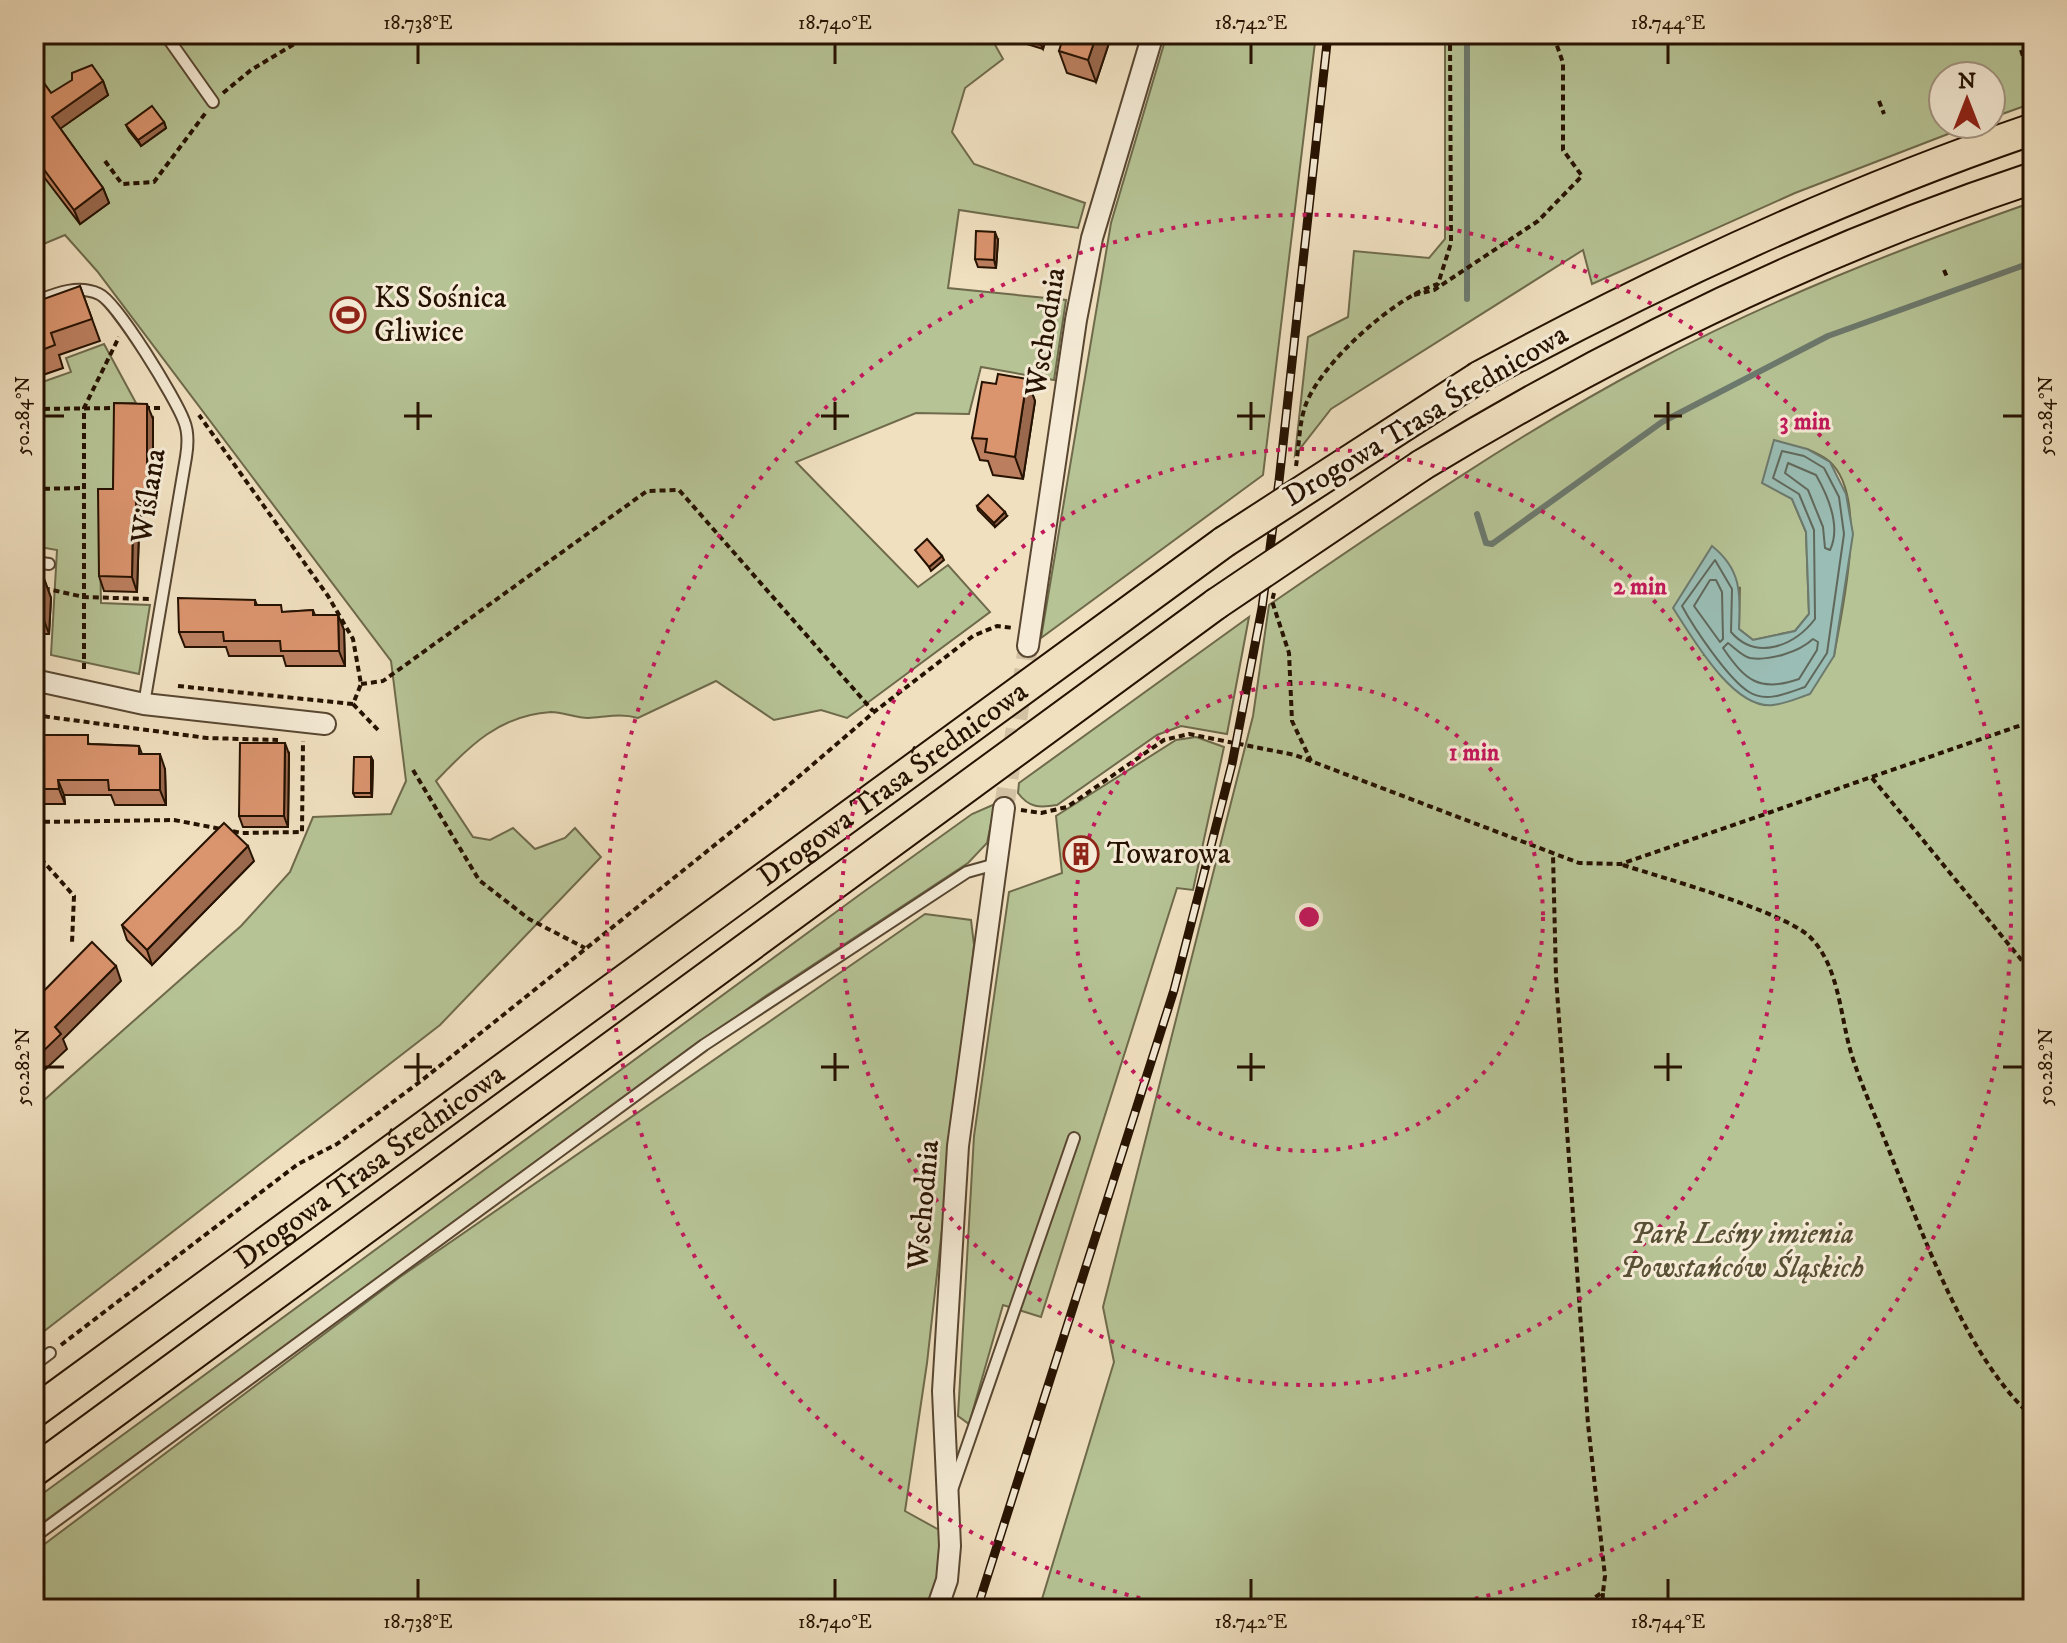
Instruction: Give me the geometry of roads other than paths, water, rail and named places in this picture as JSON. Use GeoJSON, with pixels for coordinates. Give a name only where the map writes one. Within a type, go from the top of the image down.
{"type":"FeatureCollection","features":[{"type":"Feature","properties":{"kind":"main road","name":"Drogowa Trasa Średnicowa"},"geometry":{"type":"LineString","coordinates":[[34,1412],[1224,542],[1479,377],[1607,308],[1793,220],[2033,129]]}},
{"type":"Feature","properties":{"kind":"main road","name":"Drogowa Trasa Średnicowa"},"geometry":{"type":"LineString","coordinates":[[34,1471],[1216,604],[1485,427],[1626,349],[1739,294],[1865,239],[2033,178]]}},
{"type":"Feature","properties":{"kind":"street","name":"Wschodnia"},"geometry":{"type":"LineString","coordinates":[[1030,638],[1076,320],[1092,238],[1153,34]]}},
{"type":"Feature","properties":{"kind":"street"},"geometry":{"type":"LineString","coordinates":[[34,680],[144,704],[320,733]]}},
{"type":"Feature","properties":{"kind":"street","name":"Wschodnia"},"geometry":{"type":"LineString","coordinates":[[937,1609],[947,1580],[950,1497],[943,1425],[944,1326],[958,1146],[1004,808]]}},
{"type":"Feature","properties":{"kind":"lane"},"geometry":{"type":"LineString","coordinates":[[165,34],[213,102]]}},
{"type":"Feature","properties":{"kind":"lane","name":"Wiślana"},"geometry":{"type":"LineString","coordinates":[[34,302],[65,290],[85,289],[109,300],[177,408],[188,439],[150,683],[144,704]]}},
{"type":"Feature","properties":{"kind":"lane"},"geometry":{"type":"LineString","coordinates":[[34,562],[49,564]]}},
{"type":"Feature","properties":{"kind":"lane"},"geometry":{"type":"LineString","coordinates":[[34,1537],[704,1045],[967,872],[996,864]]}},
{"type":"Feature","properties":{"kind":"lane"},"geometry":{"type":"LineString","coordinates":[[950,1497],[1074,1138]]}},
{"type":"Feature","properties":{"kind":"lane"},"geometry":{"type":"LineString","coordinates":[[34,1365],[50,1353]]}},
{"type":"Feature","properties":{"kind":"water"},"geometry":{"type":"Polygon","coordinates":[[[1774,440],[1807,449],[1830,462],[1846,494],[1853,534],[1834,656],[1810,694],[1773,705],[1743,696],[1729,684],[1702,653],[1673,608],[1712,546],[1734,573],[1739,593],[1739,629],[1753,640],[1795,631],[1809,614],[1806,532],[1792,499],[1762,483],[1774,440]]]}},
{"type":"Feature","properties":{"kind":"waterway"},"geometry":{"type":"LineString","coordinates":[[1467,34],[1467,299]]}},
{"type":"Feature","properties":{"kind":"waterway"},"geometry":{"type":"LineString","coordinates":[[1477,514],[1486,543],[1492,544],[1662,422],[1828,336],[2033,262]]}},
{"type":"Feature","properties":{"kind":"tunnel"},"geometry":{"type":"LineString","coordinates":[[1004,808],[1028,646]]}},
{"type":"Feature","properties":{"kind":"railway"},"geometry":{"type":"LineString","coordinates":[[977,1609],[1174,990],[1232,764],[1262,608],[1279,481],[1328,34]]}},
{"type":"Feature","properties":{"kind":"place","name":"KS Sośnica Gliwice"},"geometry":{"type":"Point","coordinates":[348,315]}},
{"type":"Feature","properties":{"kind":"place","name":"Towarowa"},"geometry":{"type":"Point","coordinates":[1081,854]}},
{"type":"Feature","properties":{"kind":"park label","name":"Park Leśny imienia Powstańców Śląskich"},"geometry":{"type":"Point","coordinates":[1742,1251]}}]}
